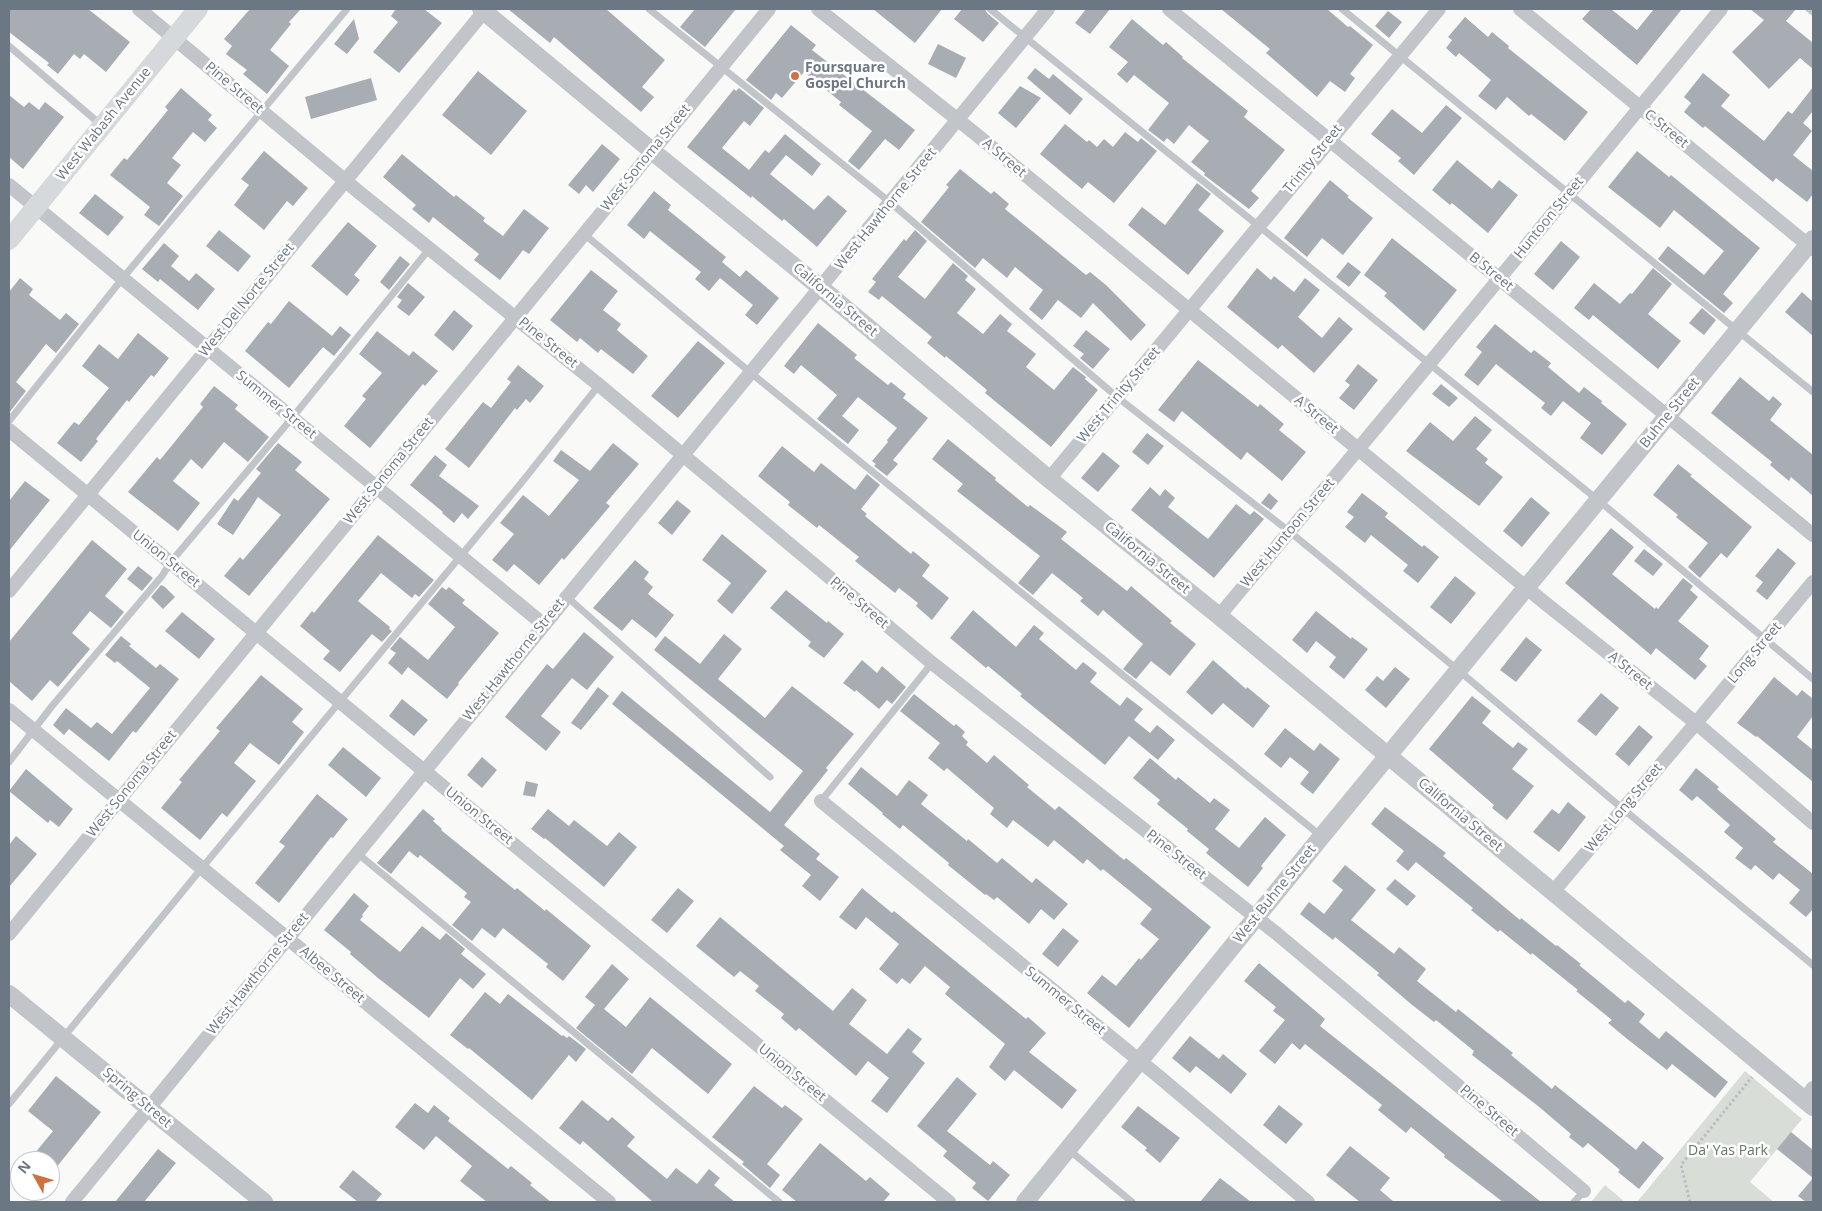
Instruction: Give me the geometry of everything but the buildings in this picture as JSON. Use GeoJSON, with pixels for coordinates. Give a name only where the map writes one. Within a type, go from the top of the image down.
{"type":"FeatureCollection","features":[{"type":"Feature","properties":{"kind":"main road","name":"West Wabash Avenue"},"geometry":{"type":"LineString","coordinates":[[9,240],[198,9]]}},
{"type":"Feature","properties":{"kind":"street","name":"Pine Street"},"geometry":{"type":"LineString","coordinates":[[139,9],[345,180],[684,455],[932,663],[1291,945],[1584,1191]]}},
{"type":"Feature","properties":{"kind":"street","name":"West Sonoma Street"},"geometry":{"type":"LineString","coordinates":[[9,934],[769,9]]}},
{"type":"Feature","properties":{"kind":"street","name":"A Street"},"geometry":{"type":"LineString","coordinates":[[818,9],[958,120],[1526,587],[1696,724],[1813,823]]}},
{"type":"Feature","properties":{"kind":"street","name":"West Hawthorne Street"},"geometry":{"type":"LineString","coordinates":[[72,1202],[1048,9]]}},
{"type":"Feature","properties":{"kind":"street","name":"B Street"},"geometry":{"type":"LineString","coordinates":[[1169,9],[1813,536]]}},
{"type":"Feature","properties":{"kind":"street","name":"Trinity Street"},"geometry":{"type":"LineString","coordinates":[[1189,311],[1398,56],[1439,9]]}},
{"type":"Feature","properties":{"kind":"street","name":"C Street"},"geometry":{"type":"LineString","coordinates":[[1520,9],[1640,108],[1812,244]]}},
{"type":"Feature","properties":{"kind":"street","name":"Huntoon Street"},"geometry":{"type":"LineString","coordinates":[[1358,449],[1721,9]]}},
{"type":"Feature","properties":{"kind":"street","name":"California Street"},"geometry":{"type":"LineString","coordinates":[[484,10],[652,151],[821,288],[1049,479],[1219,616],[1552,893],[1762,1065],[1810,1098]]}},
{"type":"Feature","properties":{"kind":"street","name":"West Del Norte Street"},"geometry":{"type":"LineString","coordinates":[[9,590],[484,10]]}},
{"type":"Feature","properties":{"kind":"street","name":"Summer Street"},"geometry":{"type":"LineString","coordinates":[[9,185],[375,488],[543,624]]}},
{"type":"Feature","properties":{"kind":"street","name":"Buhne Street"},"geometry":{"type":"LineString","coordinates":[[1526,587],[1738,330],[1812,244]]}},
{"type":"Feature","properties":{"kind":"street","name":"West Trinity Street"},"geometry":{"type":"LineString","coordinates":[[1049,479],[1189,311]]}},
{"type":"Feature","properties":{"kind":"street","name":"Union Street"},"geometry":{"type":"LineString","coordinates":[[9,430],[949,1202]]}},
{"type":"Feature","properties":{"kind":"street","name":"West Huntoon Street"},"geometry":{"type":"LineString","coordinates":[[1219,616],[1358,449]]}},
{"type":"Feature","properties":{"kind":"street","name":"Long Street"},"geometry":{"type":"LineString","coordinates":[[1696,724],[1813,582]]}},
{"type":"Feature","properties":{"kind":"street","name":"West Buhne Street"},"geometry":{"type":"LineString","coordinates":[[1025,1202],[1526,587]]}},
{"type":"Feature","properties":{"kind":"street","name":"Albee Street"},"geometry":{"type":"LineString","coordinates":[[9,710],[609,1202]]}},
{"type":"Feature","properties":{"kind":"street","name":"West Long Street"},"geometry":{"type":"LineString","coordinates":[[1552,893],[1696,724]]}},
{"type":"Feature","properties":{"kind":"street","name":"Summer Street"},"geometry":{"type":"LineString","coordinates":[[822,800],[1140,1061],[1308,1202]]}},
{"type":"Feature","properties":{"kind":"street","name":"Spring Street"},"geometry":{"type":"LineString","coordinates":[[9,994],[264,1202]]}},
{"type":"Feature","properties":{"kind":"lane"},"geometry":{"type":"LineString","coordinates":[[9,421],[122,279],[347,9]]}},
{"type":"Feature","properties":{"kind":"lane"},"geometry":{"type":"LineString","coordinates":[[648,9],[891,203],[1117,397],[1290,532],[1813,965]]}},
{"type":"Feature","properties":{"kind":"lane"},"geometry":{"type":"LineString","coordinates":[[990,9],[1598,500],[1813,679]]}},
{"type":"Feature","properties":{"kind":"lane"},"geometry":{"type":"LineString","coordinates":[[1342,9],[1813,392]]}},
{"type":"Feature","properties":{"kind":"lane"},"geometry":{"type":"LineString","coordinates":[[1809,9],[1813,12]]}},
{"type":"Feature","properties":{"kind":"lane"},"geometry":{"type":"LineString","coordinates":[[9,46],[103,126]]}},
{"type":"Feature","properties":{"kind":"lane"},"geometry":{"type":"LineString","coordinates":[[584,234],[751,373],[1322,836]]}},
{"type":"Feature","properties":{"kind":"lane"},"geometry":{"type":"LineString","coordinates":[[9,762],[52,706],[162,576],[170,563],[431,248]]}},
{"type":"Feature","properties":{"kind":"lane"},"geometry":{"type":"LineString","coordinates":[[9,1104],[522,482],[599,385]]}},
{"type":"Feature","properties":{"kind":"lane"},"geometry":{"type":"LineString","coordinates":[[566,596],[770,777]]}},
{"type":"Feature","properties":{"kind":"lane"},"geometry":{"type":"LineString","coordinates":[[822,800],[932,663]]}},
{"type":"Feature","properties":{"kind":"lane"},"geometry":{"type":"LineString","coordinates":[[357,853],[779,1202]]}},
{"type":"Feature","properties":{"kind":"lane"},"geometry":{"type":"LineString","coordinates":[[1068,1150],[1132,1202]]}},
{"type":"Feature","properties":{"kind":"lane"},"geometry":{"type":"LineString","coordinates":[[1574,1202],[1584,1191]]}},
{"type":"Feature","properties":{"kind":"path"},"geometry":{"type":"LineString","coordinates":[[1690,1202],[1680,1165],[1762,1065]]}},
{"type":"Feature","properties":{"kind":"green space","name":"Da' Yas Park"},"geometry":{"type":"Polygon","coordinates":[[[1745,1071],[1802,1119],[1750,1182],[1774,1202],[1637,1202],[1745,1071]]]}},
{"type":"Feature","properties":{"kind":"green space"},"geometry":{"type":"Polygon","coordinates":[[[1605,1185],[1625,1202],[1591,1202],[1605,1185]]]}},
{"type":"Feature","properties":{"kind":"place","name":"Foursquare Gospel Church"},"geometry":{"type":"Point","coordinates":[795,76]}}]}
